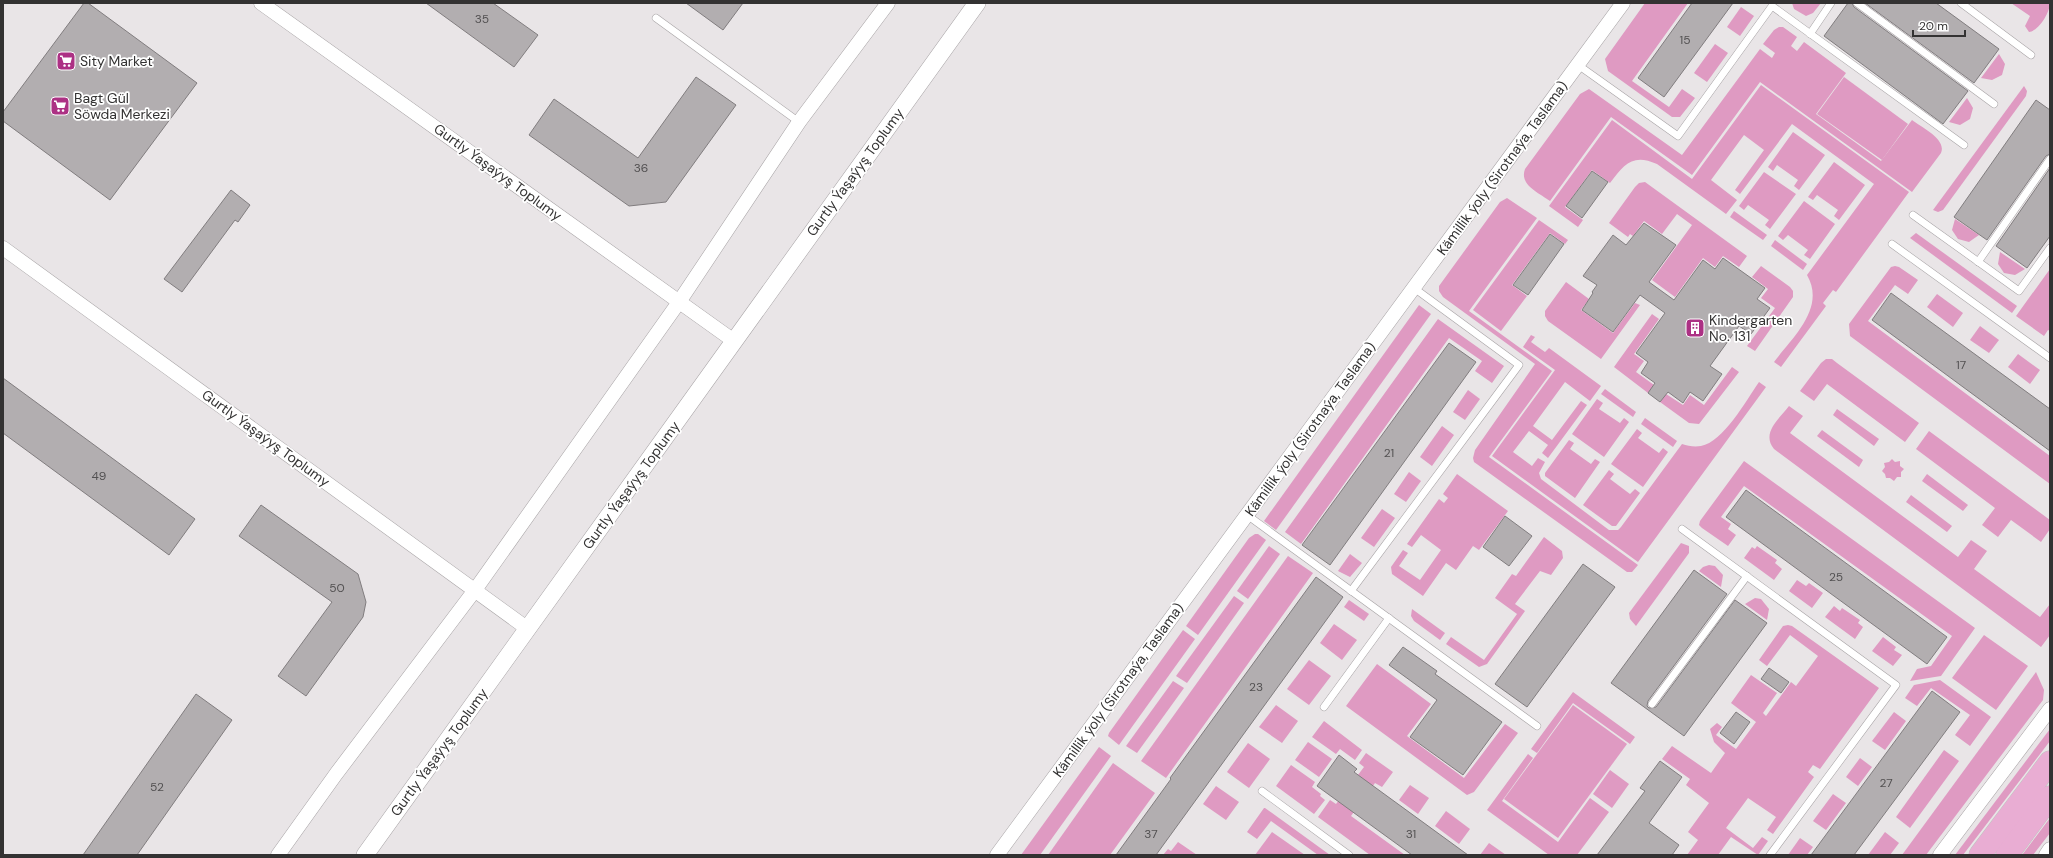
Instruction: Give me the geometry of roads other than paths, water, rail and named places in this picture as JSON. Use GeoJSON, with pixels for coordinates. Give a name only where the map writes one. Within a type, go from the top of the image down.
{"type":"FeatureCollection","features":[{"type":"Feature","properties":{"kind":"main road"},"geometry":{"type":"LineString","coordinates":[[1980,855],[2050,762]]}},
{"type":"Feature","properties":{"kind":"main road"},"geometry":{"type":"LineString","coordinates":[[2007,855],[2050,797]]}},
{"type":"Feature","properties":{"kind":"street","name":"Gurtly Ýaşaýyş Toplumy"},"geometry":{"type":"LineString","coordinates":[[261,3],[734,341]]}},
{"type":"Feature","properties":{"kind":"street"},"geometry":{"type":"LineString","coordinates":[[278,855],[336,774],[475,590],[679,302],[799,122],[888,3]]}},
{"type":"Feature","properties":{"kind":"street","name":"Gurtly Ýaşaýyş Toplumy"},"geometry":{"type":"LineString","coordinates":[[364,855],[977,3]]}},
{"type":"Feature","properties":{"kind":"street","name":"Kämillik ýoly (Sirotnaýa, Taslama)"},"geometry":{"type":"LineString","coordinates":[[997,855],[1623,3]]}},
{"type":"Feature","properties":{"kind":"street","name":"Gurtly Ýaşaýyş Toplumy"},"geometry":{"type":"LineString","coordinates":[[3,248],[528,629]]}},
{"type":"Feature","properties":{"kind":"street"},"geometry":{"type":"LineString","coordinates":[[1940,855],[2050,709]]}},
{"type":"Feature","properties":{"kind":"street"},"geometry":{"type":"LineString","coordinates":[[2046,855],[2050,849]]}},
{"type":"Feature","properties":{"kind":"lane"},"geometry":{"type":"LineString","coordinates":[[1810,34],[1831,3]]}},
{"type":"Feature","properties":{"kind":"lane"},"geometry":{"type":"LineString","coordinates":[[1857,3],[1994,104]]}},
{"type":"Feature","properties":{"kind":"lane"},"geometry":{"type":"LineString","coordinates":[[1961,3],[2031,54]]}},
{"type":"Feature","properties":{"kind":"lane"},"geometry":{"type":"LineString","coordinates":[[1578,65],[1678,136],[1773,5],[1810,34],[1964,145]]}},
{"type":"Feature","properties":{"kind":"lane"},"geometry":{"type":"LineString","coordinates":[[656,18],[799,122]]}},
{"type":"Feature","properties":{"kind":"lane"},"geometry":{"type":"LineString","coordinates":[[1978,262],[2050,159]]}},
{"type":"Feature","properties":{"kind":"lane"},"geometry":{"type":"LineString","coordinates":[[1913,215],[2019,291],[2050,248]]}},
{"type":"Feature","properties":{"kind":"lane"},"geometry":{"type":"LineString","coordinates":[[1892,244],[2050,358]]}},
{"type":"Feature","properties":{"kind":"lane"},"geometry":{"type":"LineString","coordinates":[[1352,591],[1519,365],[1414,288]]}},
{"type":"Feature","properties":{"kind":"lane"},"geometry":{"type":"LineString","coordinates":[[1247,514],[1537,726]]}},
{"type":"Feature","properties":{"kind":"lane"},"geometry":{"type":"LineString","coordinates":[[1682,529],[1896,685],[1770,855]]}},
{"type":"Feature","properties":{"kind":"lane"},"geometry":{"type":"LineString","coordinates":[[1652,704],[1747,576]]}},
{"type":"Feature","properties":{"kind":"lane"},"geometry":{"type":"LineString","coordinates":[[1324,707],[1389,618]]}},
{"type":"Feature","properties":{"kind":"lane"},"geometry":{"type":"LineString","coordinates":[[1262,791],[1349,855]]}},
{"type":"Feature","properties":{"kind":"place","name":"Sity Market"},"geometry":{"type":"Point","coordinates":[66,61]}},
{"type":"Feature","properties":{"kind":"place","name":"Bagt Gül Söwda Merkezi"},"geometry":{"type":"Point","coordinates":[60,106]}},
{"type":"Feature","properties":{"kind":"place","name":"Kindergarten No. 131"},"geometry":{"type":"Point","coordinates":[1695,328]}}]}
